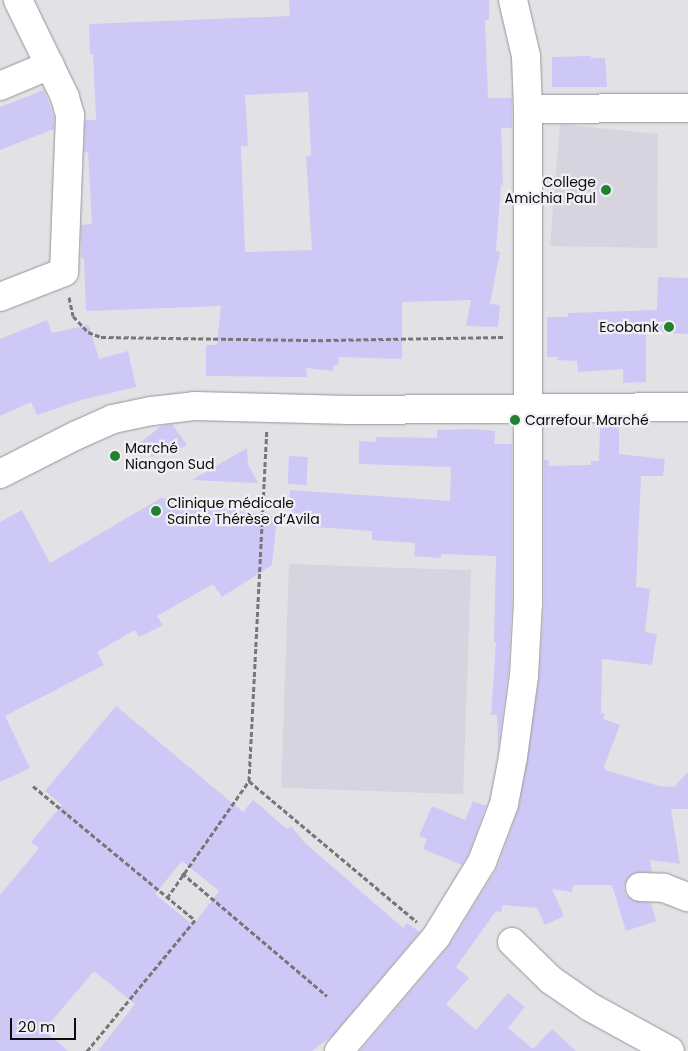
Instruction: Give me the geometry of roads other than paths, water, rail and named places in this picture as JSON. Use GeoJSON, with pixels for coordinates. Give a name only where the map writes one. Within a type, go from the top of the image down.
{"type":"FeatureCollection","features":[{"type":"Feature","properties":{"kind":"street"},"geometry":{"type":"LineString","coordinates":[[0,297],[64,272],[70,115],[65,98],[18,0]]}},
{"type":"Feature","properties":{"kind":"street"},"geometry":{"type":"LineString","coordinates":[[342,1050],[436,937],[482,862],[504,804],[513,757],[524,676],[528,603],[528,109],[526,56],[513,0]]}},
{"type":"Feature","properties":{"kind":"street"},"geometry":{"type":"LineString","coordinates":[[0,86],[50,65]]}},
{"type":"Feature","properties":{"kind":"street"},"geometry":{"type":"LineString","coordinates":[[528,109],[688,108]]}},
{"type":"Feature","properties":{"kind":"street"},"geometry":{"type":"LineString","coordinates":[[0,474],[77,435],[114,420],[152,411],[194,406],[349,410],[688,407]]}},
{"type":"Feature","properties":{"kind":"street"},"geometry":{"type":"LineString","coordinates":[[640,887],[664,888],[688,897]]}},
{"type":"Feature","properties":{"kind":"street"},"geometry":{"type":"LineString","coordinates":[[512,942],[551,980],[590,1006],[670,1051]]}},
{"type":"Feature","properties":{"kind":"place","name":"College Amichia Paul"},"geometry":{"type":"Point","coordinates":[606,190]}},
{"type":"Feature","properties":{"kind":"place","name":"Ecobank"},"geometry":{"type":"Point","coordinates":[669,327]}},
{"type":"Feature","properties":{"kind":"place","name":"Carrefour Marché"},"geometry":{"type":"Point","coordinates":[515,420]}},
{"type":"Feature","properties":{"kind":"place","name":"Marché Niangon Sud"},"geometry":{"type":"Point","coordinates":[115,456]}},
{"type":"Feature","properties":{"kind":"place","name":"Clinique médicale Sainte Thérèse d’Avila"},"geometry":{"type":"Point","coordinates":[156,511]}}]}
